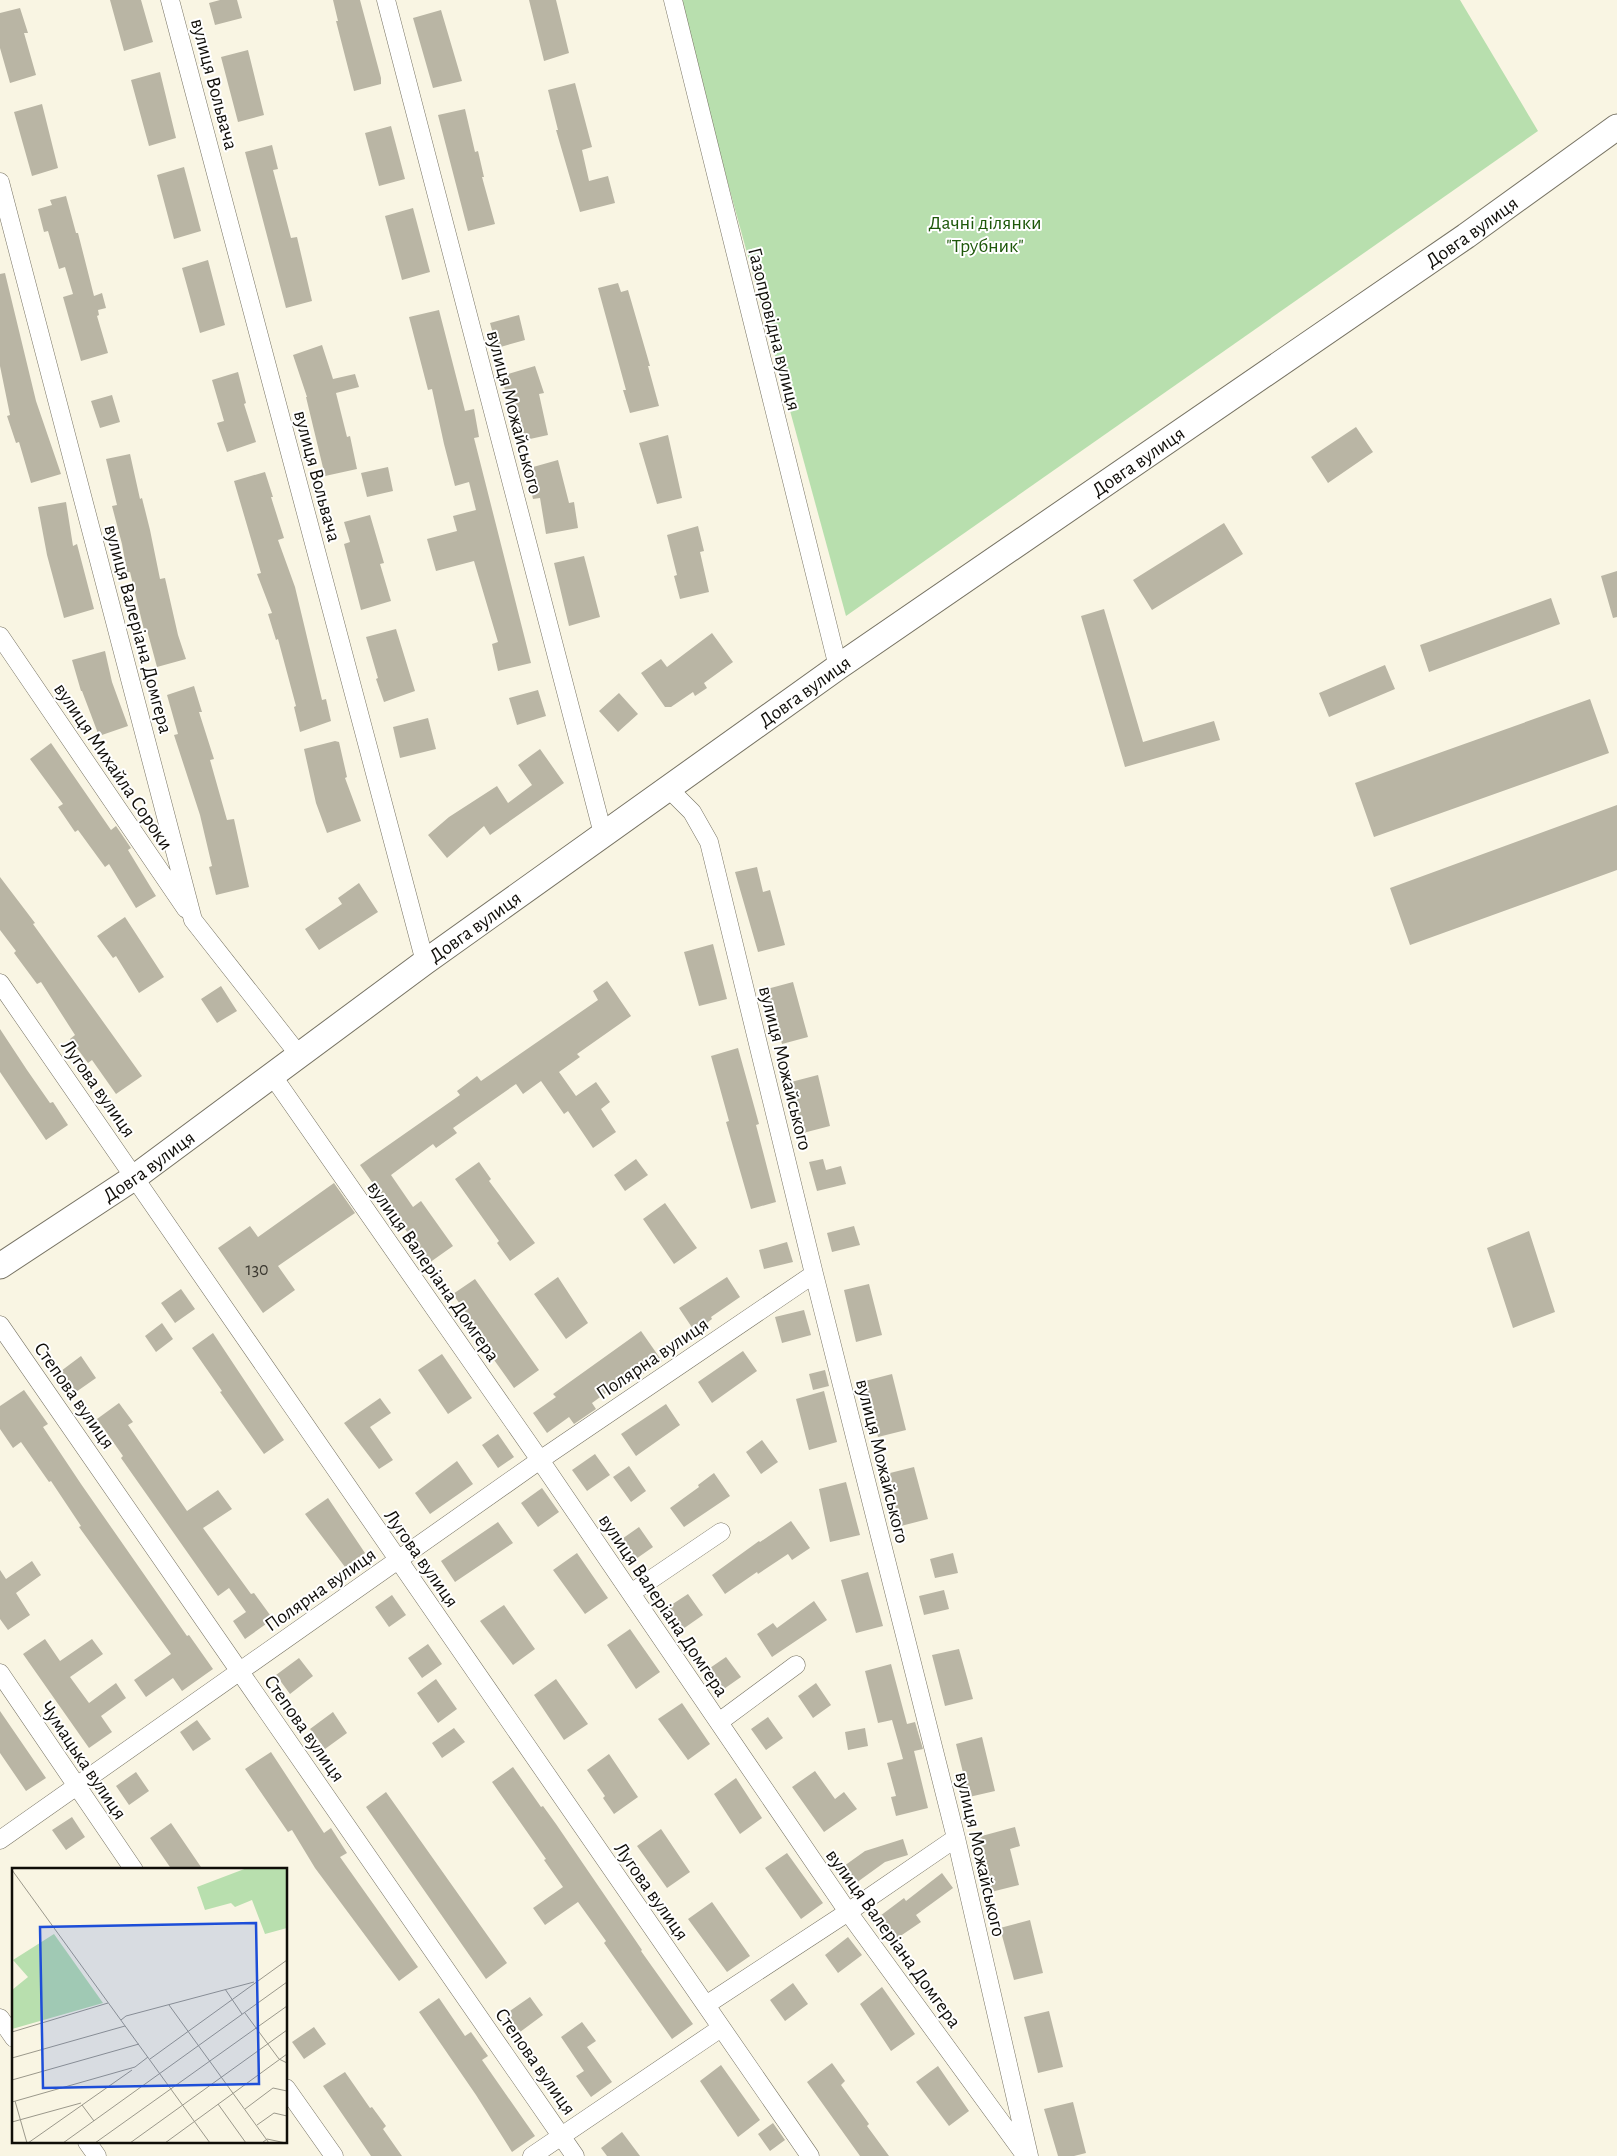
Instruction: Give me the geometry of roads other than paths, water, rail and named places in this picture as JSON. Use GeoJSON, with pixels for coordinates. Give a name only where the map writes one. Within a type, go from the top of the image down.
{"type":"FeatureCollection","features":[{"type":"Feature","properties":{"kind":"street","name":"вулиця Вольвача"},"geometry":{"type":"LineString","coordinates":[[170,0],[425,962]]}},
{"type":"Feature","properties":{"kind":"street","name":"вулиця Можайського"},"geometry":{"type":"LineString","coordinates":[[386,0],[603,834]]}},
{"type":"Feature","properties":{"kind":"street","name":"Газопровідна вулиця"},"geometry":{"type":"LineString","coordinates":[[673,0],[838,667]]}},
{"type":"Feature","properties":{"kind":"street","name":"Довга вулиця"},"geometry":{"type":"LineString","coordinates":[[0,1266],[135,1177],[425,962],[838,667],[1466,236],[1617,127]]}},
{"type":"Feature","properties":{"kind":"street","name":"вулиця Валеріана Домгера"},"geometry":{"type":"LineString","coordinates":[[0,182],[193,920],[299,1055]]}},
{"type":"Feature","properties":{"kind":"street","name":"вулиця Михайла Сороки"},"geometry":{"type":"LineString","coordinates":[[0,636],[193,920]]}},
{"type":"Feature","properties":{"kind":"street","name":"вулиця Можайського"},"geometry":{"type":"LineString","coordinates":[[669,789],[692,812],[709,842],[814,1274],[956,1838],[1027,2156]]}},
{"type":"Feature","properties":{"kind":"street","name":"Лугова вулиця"},"geometry":{"type":"LineString","coordinates":[[0,983],[810,2156]]}},
{"type":"Feature","properties":{"kind":"street","name":"вулиця Валеріана Домгера"},"geometry":{"type":"LineString","coordinates":[[272,1075],[540,1460],[848,1912],[1027,2156]]}},
{"type":"Feature","properties":{"kind":"street","name":"Полярна вулиця"},"geometry":{"type":"LineString","coordinates":[[0,1840],[540,1460],[814,1274]]}},
{"type":"Feature","properties":{"kind":"street","name":"Степова вулиця"},"geometry":{"type":"LineString","coordinates":[[0,1325],[576,2156]]}},
{"type":"Feature","properties":{"kind":"street"},"geometry":{"type":"LineString","coordinates":[[630,1593],[721,1532]]}},
{"type":"Feature","properties":{"kind":"street"},"geometry":{"type":"LineString","coordinates":[[719,1722],[796,1665]]}},
{"type":"Feature","properties":{"kind":"street","name":"Чумацька вулиця"},"geometry":{"type":"LineString","coordinates":[[0,1673],[133,1868]]}},
{"type":"Feature","properties":{"kind":"street"},"geometry":{"type":"LineString","coordinates":[[706,2005],[848,1912],[956,1838]]}},
{"type":"Feature","properties":{"kind":"street"},"geometry":{"type":"LineString","coordinates":[[0,2018],[12,2035]]}},
{"type":"Feature","properties":{"kind":"street"},"geometry":{"type":"LineString","coordinates":[[532,2156],[721,2028]]}},
{"type":"Feature","properties":{"kind":"street"},"geometry":{"type":"LineString","coordinates":[[288,2091],[334,2156]]}},
{"type":"Feature","properties":{"kind":"street"},"geometry":{"type":"LineString","coordinates":[[88,2144],[97,2156]]}},
{"type":"Feature","properties":{"kind":"park label","name":"Дачні ділянки \"Трубник\""},"geometry":{"type":"Point","coordinates":[985,234]}}]}
